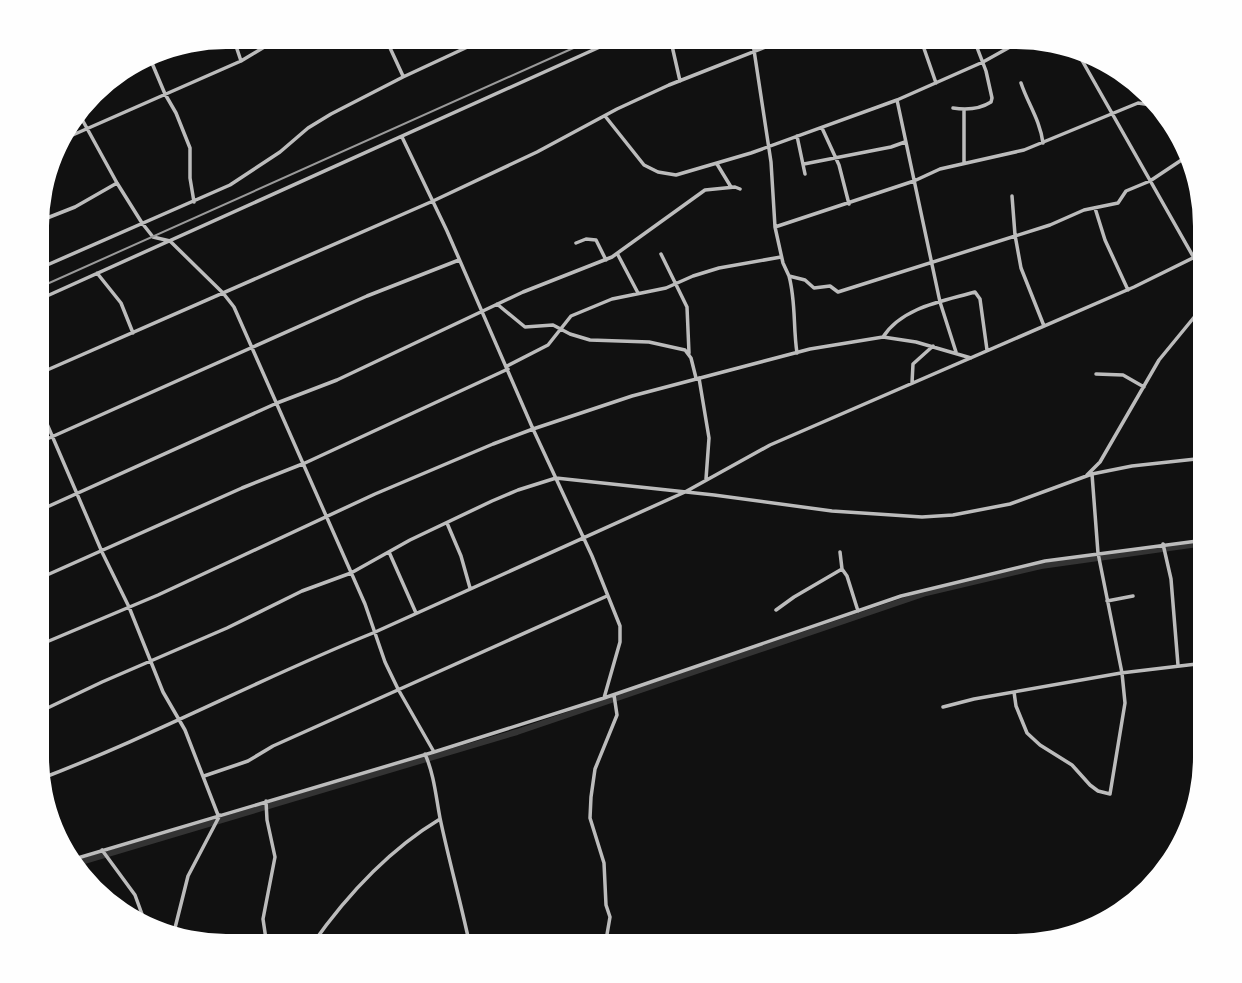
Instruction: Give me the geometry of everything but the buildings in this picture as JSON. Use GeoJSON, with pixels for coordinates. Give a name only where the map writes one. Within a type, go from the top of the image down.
{"type":"FeatureCollection","features":[{"type":"Feature","properties":{"kind":"street"},"geometry":{"type":"LineString","coordinates":[[237,49],[241,61]]}},
{"type":"Feature","properties":{"kind":"street"},"geometry":{"type":"LineString","coordinates":[[74,136],[241,61],[261,49]]}},
{"type":"Feature","properties":{"kind":"street"},"geometry":{"type":"LineString","coordinates":[[390,49],[403,77]]}},
{"type":"Feature","properties":{"kind":"street"},"geometry":{"type":"LineString","coordinates":[[49,264],[230,185],[331,114],[463,49]]}},
{"type":"Feature","properties":{"kind":"street"},"geometry":{"type":"LineString","coordinates":[[49,295],[596,49]]}},
{"type":"Feature","properties":{"kind":"street"},"geometry":{"type":"LineString","coordinates":[[673,49],[680,81]]}},
{"type":"Feature","properties":{"kind":"street"},"geometry":{"type":"LineString","coordinates":[[49,369],[433,201],[680,81],[760,49]]}},
{"type":"Feature","properties":{"kind":"street"},"geometry":{"type":"LineString","coordinates":[[924,49],[936,83]]}},
{"type":"Feature","properties":{"kind":"street"},"geometry":{"type":"LineString","coordinates":[[953,108],[964,110],[991,102],[978,49]]}},
{"type":"Feature","properties":{"kind":"street"},"geometry":{"type":"LineString","coordinates":[[605,116],[633,153],[649,168],[676,175],[717,164],[821,128],[862,110],[897,100],[1006,49]]}},
{"type":"Feature","properties":{"kind":"street"},"geometry":{"type":"LineString","coordinates":[[755,51],[768,146],[775,227],[795,304],[794,334],[797,353]]}},
{"type":"Feature","properties":{"kind":"street"},"geometry":{"type":"LineString","coordinates":[[1083,61],[1193,252]]}},
{"type":"Feature","properties":{"kind":"street"},"geometry":{"type":"LineString","coordinates":[[152,65],[190,148],[190,178],[194,202]]}},
{"type":"Feature","properties":{"kind":"street"},"geometry":{"type":"LineString","coordinates":[[1021,83],[1029,104],[1037,115],[1043,143]]}},
{"type":"Feature","properties":{"kind":"street"},"geometry":{"type":"LineString","coordinates":[[897,100],[940,302],[956,352]]}},
{"type":"Feature","properties":{"kind":"street"},"geometry":{"type":"LineString","coordinates":[[775,227],[849,204],[940,169],[1024,150],[1138,103],[1144,104]]}},
{"type":"Feature","properties":{"kind":"street"},"geometry":{"type":"LineString","coordinates":[[964,110],[964,163]]}},
{"type":"Feature","properties":{"kind":"street"},"geometry":{"type":"LineString","coordinates":[[83,122],[117,183],[153,237],[170,242],[234,307],[305,463],[398,689],[434,752]]}},
{"type":"Feature","properties":{"kind":"street"},"geometry":{"type":"LineString","coordinates":[[821,128],[845,182],[849,204]]}},
{"type":"Feature","properties":{"kind":"street"},"geometry":{"type":"LineString","coordinates":[[797,136],[805,174]]}},
{"type":"Feature","properties":{"kind":"street"},"geometry":{"type":"LineString","coordinates":[[402,137],[583,538],[622,633],[604,698]]}},
{"type":"Feature","properties":{"kind":"street"},"geometry":{"type":"LineString","coordinates":[[804,164],[905,142]]}},
{"type":"Feature","properties":{"kind":"street"},"geometry":{"type":"LineString","coordinates":[[789,276],[805,280],[814,288],[831,286],[838,292],[1050,225],[1069,215],[1118,203],[1126,191],[1150,181],[1181,160]]}},
{"type":"Feature","properties":{"kind":"street"},"geometry":{"type":"LineString","coordinates":[[717,164],[731,187]]}},
{"type":"Feature","properties":{"kind":"street"},"geometry":{"type":"LineString","coordinates":[[50,217],[75,207],[117,183]]}},
{"type":"Feature","properties":{"kind":"street"},"geometry":{"type":"LineString","coordinates":[[49,506],[277,403],[337,380],[559,276],[618,255],[646,231],[667,219],[705,190],[731,187],[740,189]]}},
{"type":"Feature","properties":{"kind":"street"},"geometry":{"type":"LineString","coordinates":[[1012,196],[1021,268],[1044,326]]}},
{"type":"Feature","properties":{"kind":"street"},"geometry":{"type":"LineString","coordinates":[[1095,208],[1112,257],[1128,290]]}},
{"type":"Feature","properties":{"kind":"street"},"geometry":{"type":"LineString","coordinates":[[576,243],[586,239],[596,240],[606,260]]}},
{"type":"Feature","properties":{"kind":"street"},"geometry":{"type":"LineString","coordinates":[[661,254],[687,307],[688,353],[698,378],[709,438],[706,480]]}},
{"type":"Feature","properties":{"kind":"street"},"geometry":{"type":"LineString","coordinates":[[618,255],[638,293]]}},
{"type":"Feature","properties":{"kind":"street"},"geometry":{"type":"LineString","coordinates":[[49,574],[242,488],[305,463],[507,368],[548,345],[566,320],[576,313],[612,299],[660,289],[719,268],[781,257]]}},
{"type":"Feature","properties":{"kind":"street"},"geometry":{"type":"LineString","coordinates":[[50,775],[103,755],[685,492],[769,445],[1128,290],[1193,258]]}},
{"type":"Feature","properties":{"kind":"street"},"geometry":{"type":"LineString","coordinates":[[49,438],[367,296],[459,260]]}},
{"type":"Feature","properties":{"kind":"street"},"geometry":{"type":"LineString","coordinates":[[97,274],[121,303],[133,333]]}},
{"type":"Feature","properties":{"kind":"street"},"geometry":{"type":"LineString","coordinates":[[883,337],[892,324],[901,318],[940,302],[977,293],[987,351]]}},
{"type":"Feature","properties":{"kind":"street"},"geometry":{"type":"LineString","coordinates":[[497,304],[525,327],[553,325],[569,334],[590,340],[649,342],[688,353]]}},
{"type":"Feature","properties":{"kind":"street"},"geometry":{"type":"LineString","coordinates":[[1086,477],[1100,462],[1159,360],[1193,319]]}},
{"type":"Feature","properties":{"kind":"street"},"geometry":{"type":"LineString","coordinates":[[49,641],[205,574],[326,517],[533,429],[632,396],[797,353],[883,337],[933,346],[971,358]]}},
{"type":"Feature","properties":{"kind":"street"},"geometry":{"type":"LineString","coordinates":[[912,383],[914,364],[933,346]]}},
{"type":"Feature","properties":{"kind":"street"},"geometry":{"type":"LineString","coordinates":[[1096,374],[1123,375],[1144,387]]}},
{"type":"Feature","properties":{"kind":"street"},"geometry":{"type":"LineString","coordinates":[[49,427],[219,815],[188,876],[175,927]]}},
{"type":"Feature","properties":{"kind":"street"},"geometry":{"type":"LineString","coordinates":[[49,707],[227,628],[302,591],[351,573],[410,540],[518,490],[556,478],[832,511],[922,517],[953,515],[1010,505],[1092,474],[1132,466],[1193,459]]}},
{"type":"Feature","properties":{"kind":"street"},"geometry":{"type":"LineString","coordinates":[[1014,692],[1018,712],[1031,737],[1072,765],[1098,791],[1110,794],[1125,703],[1122,673],[1098,553],[1092,474]]}},
{"type":"Feature","properties":{"kind":"street"},"geometry":{"type":"LineString","coordinates":[[447,523],[461,556],[470,588]]}},
{"type":"Feature","properties":{"kind":"street"},"geometry":{"type":"LineString","coordinates":[[80,857],[434,752],[614,695],[901,596],[1045,561],[1193,541]]}},
{"type":"Feature","properties":{"kind":"street"},"geometry":{"type":"LineString","coordinates":[[1163,544],[1171,579],[1178,665]]}},
{"type":"Feature","properties":{"kind":"street"},"geometry":{"type":"LineString","coordinates":[[389,552],[416,613]]}},
{"type":"Feature","properties":{"kind":"street"},"geometry":{"type":"LineString","coordinates":[[840,552],[842,569],[847,576],[858,611]]}},
{"type":"Feature","properties":{"kind":"street"},"geometry":{"type":"LineString","coordinates":[[776,610],[842,569]]}},
{"type":"Feature","properties":{"kind":"street"},"geometry":{"type":"LineString","coordinates":[[204,776],[248,761],[273,746],[607,596]]}},
{"type":"Feature","properties":{"kind":"street"},"geometry":{"type":"LineString","coordinates":[[1107,601],[1133,596]]}},
{"type":"Feature","properties":{"kind":"street"},"geometry":{"type":"LineString","coordinates":[[943,707],[1122,673],[1193,664]]}},
{"type":"Feature","properties":{"kind":"street"},"geometry":{"type":"LineString","coordinates":[[607,934],[610,917],[606,901],[604,863],[590,818],[595,769],[617,715],[614,695]]}},
{"type":"Feature","properties":{"kind":"street"},"geometry":{"type":"LineString","coordinates":[[425,754],[430,765],[468,934]]}},
{"type":"Feature","properties":{"kind":"street"},"geometry":{"type":"LineString","coordinates":[[265,801],[275,857],[263,919],[265,934]]}},
{"type":"Feature","properties":{"kind":"street"},"geometry":{"type":"LineString","coordinates":[[320,934],[343,902],[383,862],[411,838],[440,819]]}},
{"type":"Feature","properties":{"kind":"street"},"geometry":{"type":"LineString","coordinates":[[102,850],[135,895],[141,912]]}},
{"type":"Feature","properties":{"kind":"waterway"},"geometry":{"type":"LineString","coordinates":[[83,861],[517,732],[926,593],[1041,566],[1193,545]]}},
{"type":"Feature","properties":{"kind":"railway"},"geometry":{"type":"LineString","coordinates":[[49,283],[571,49]]}}]}
